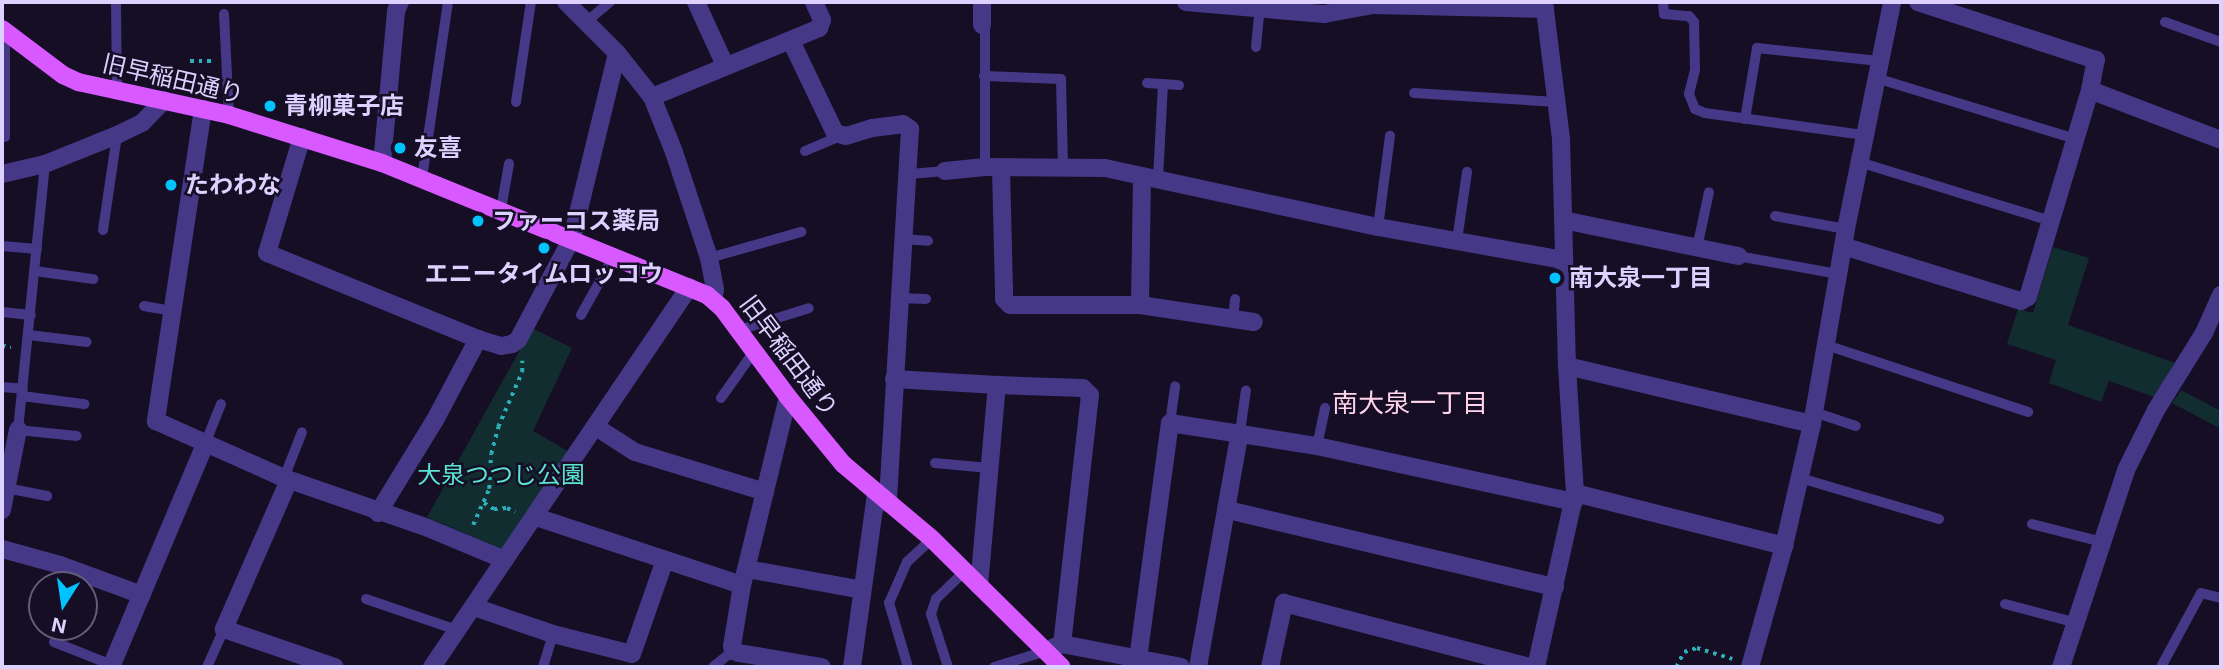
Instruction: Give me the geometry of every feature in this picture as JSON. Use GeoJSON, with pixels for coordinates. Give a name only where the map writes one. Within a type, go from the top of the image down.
{"type":"FeatureCollection","features":[{"type":"Feature","properties":{"kind":"main road","name":"旧早稲田通り"},"geometry":{"type":"LineString","coordinates":[[3,31],[63,75],[117,92],[229,115],[382,163],[572,238],[713,299],[843,464],[932,539],[979,586],[1054,647],[1062,667]]}},
{"type":"Feature","properties":{"kind":"street"},"geometry":{"type":"LineString","coordinates":[[382,163],[396,11],[400,2]]}},
{"type":"Feature","properties":{"kind":"street"},"geometry":{"type":"LineString","coordinates":[[566,2],[617,53],[652,97],[674,152],[709,258],[715,289],[713,299]]}},
{"type":"Feature","properties":{"kind":"street"},"geometry":{"type":"LineString","coordinates":[[696,2],[725,65]]}},
{"type":"Feature","properties":{"kind":"street"},"geometry":{"type":"LineString","coordinates":[[652,97],[725,65],[791,41],[822,24],[814,2]]}},
{"type":"Feature","properties":{"kind":"street"},"geometry":{"type":"LineString","coordinates":[[982,2],[982,25]]}},
{"type":"Feature","properties":{"kind":"street"},"geometry":{"type":"LineString","coordinates":[[1186,2],[1260,5],[1324,14],[1373,5],[1544,5],[1557,102],[1574,497],[1536,667]]}},
{"type":"Feature","properties":{"kind":"street"},"geometry":{"type":"LineString","coordinates":[[1750,666],[1784,546],[1813,418],[1844,237],[1892,2]]}},
{"type":"Feature","properties":{"kind":"street"},"geometry":{"type":"LineString","coordinates":[[1844,237],[2021,301],[2028,297],[2096,64],[2092,57],[1918,2]]}},
{"type":"Feature","properties":{"kind":"street"},"geometry":{"type":"LineString","coordinates":[[791,41],[835,133],[840,136],[872,128],[908,125],[910,174],[906,179],[894,379],[882,498],[862,590],[852,667]]}},
{"type":"Feature","properties":{"kind":"street"},"geometry":{"type":"LineString","coordinates":[[302,137],[267,253],[478,339],[501,346],[512,344],[518,340],[572,238],[617,53]]}},
{"type":"Feature","properties":{"kind":"street"},"geometry":{"type":"LineString","coordinates":[[2090,90],[2221,140]]}},
{"type":"Feature","properties":{"kind":"street"},"geometry":{"type":"LineString","coordinates":[[2,174],[45,164],[117,135],[142,123],[164,100]]}},
{"type":"Feature","properties":{"kind":"street"},"geometry":{"type":"LineString","coordinates":[[202,109],[156,421],[287,479],[505,560]]}},
{"type":"Feature","properties":{"kind":"street"},"geometry":{"type":"LineString","coordinates":[[993,167],[1004,299],[1010,305],[1140,305],[1254,322]]}},
{"type":"Feature","properties":{"kind":"street"},"geometry":{"type":"LineString","coordinates":[[945,170],[993,167],[1105,168],[1378,226],[1564,260]]}},
{"type":"Feature","properties":{"kind":"street"},"geometry":{"type":"LineString","coordinates":[[1140,305],[1150,178]]}},
{"type":"Feature","properties":{"kind":"street"},"geometry":{"type":"LineString","coordinates":[[1563,220],[1738,256]]}},
{"type":"Feature","properties":{"kind":"street"},"geometry":{"type":"LineString","coordinates":[[432,667],[534,520],[689,287]]}},
{"type":"Feature","properties":{"kind":"street"},"geometry":{"type":"LineString","coordinates":[[2061,667],[2126,470],[2155,410],[2204,333],[2221,295]]}},
{"type":"Feature","properties":{"kind":"street"},"geometry":{"type":"LineString","coordinates":[[378,513],[435,420],[478,339]]}},
{"type":"Feature","properties":{"kind":"street"},"geometry":{"type":"LineString","coordinates":[[1567,366],[1813,418]]}},
{"type":"Feature","properties":{"kind":"street"},"geometry":{"type":"LineString","coordinates":[[894,379],[1083,388],[1090,395],[1054,647],[1181,667]]}},
{"type":"Feature","properties":{"kind":"street"},"geometry":{"type":"LineString","coordinates":[[979,586],[997,385]]}},
{"type":"Feature","properties":{"kind":"street"},"geometry":{"type":"LineString","coordinates":[[788,397],[744,577],[733,651],[822,667]]}},
{"type":"Feature","properties":{"kind":"street"},"geometry":{"type":"LineString","coordinates":[[1138,659],[1170,423],[1317,446],[1574,497],[1784,546]]}},
{"type":"Feature","properties":{"kind":"street"},"geometry":{"type":"LineString","coordinates":[[596,426],[635,452],[765,492]]}},
{"type":"Feature","properties":{"kind":"street"},"geometry":{"type":"LineString","coordinates":[[2,510],[7,462],[18,430]]}},
{"type":"Feature","properties":{"kind":"street"},"geometry":{"type":"LineString","coordinates":[[1198,667],[1240,432]]}},
{"type":"Feature","properties":{"kind":"street"},"geometry":{"type":"LineString","coordinates":[[112,666],[205,444]]}},
{"type":"Feature","properties":{"kind":"street"},"geometry":{"type":"LineString","coordinates":[[287,479],[224,629],[335,667]]}},
{"type":"Feature","properties":{"kind":"street"},"geometry":{"type":"LineString","coordinates":[[1228,510],[1555,587]]}},
{"type":"Feature","properties":{"kind":"street"},"geometry":{"type":"LineString","coordinates":[[534,520],[665,560],[744,577],[862,590]]}},
{"type":"Feature","properties":{"kind":"street"},"geometry":{"type":"LineString","coordinates":[[2,549],[60,565],[142,595]]}},
{"type":"Feature","properties":{"kind":"street"},"geometry":{"type":"LineString","coordinates":[[474,607],[630,661],[665,560]]}},
{"type":"Feature","properties":{"kind":"street"},"geometry":{"type":"LineString","coordinates":[[1270,667],[1284,603],[1528,667]]}},
{"type":"Feature","properties":{"kind":"lane"},"geometry":{"type":"LineString","coordinates":[[117,2],[117,92]]}},
{"type":"Feature","properties":{"kind":"lane"},"geometry":{"type":"LineString","coordinates":[[422,178],[447,2]]}},
{"type":"Feature","properties":{"kind":"lane"},"geometry":{"type":"LineString","coordinates":[[516,102],[531,2]]}},
{"type":"Feature","properties":{"kind":"lane"},"geometry":{"type":"LineString","coordinates":[[586,22],[610,2]]}},
{"type":"Feature","properties":{"kind":"lane"},"geometry":{"type":"LineString","coordinates":[[1663,2],[1664,14],[1689,16],[1694,22],[1695,70],[1689,94],[1695,109],[1745,119],[1864,135]]}},
{"type":"Feature","properties":{"kind":"lane"},"geometry":{"type":"LineString","coordinates":[[1256,47],[1260,5]]}},
{"type":"Feature","properties":{"kind":"lane"},"geometry":{"type":"LineString","coordinates":[[224,15],[229,115]]}},
{"type":"Feature","properties":{"kind":"lane"},"geometry":{"type":"LineString","coordinates":[[2165,22],[2221,42]]}},
{"type":"Feature","properties":{"kind":"lane"},"geometry":{"type":"LineString","coordinates":[[982,25],[985,29],[984,76],[993,167]]}},
{"type":"Feature","properties":{"kind":"lane"},"geometry":{"type":"LineString","coordinates":[[3,31],[5,137]]}},
{"type":"Feature","properties":{"kind":"lane"},"geometry":{"type":"LineString","coordinates":[[1745,119],[1757,48],[1878,69],[2075,139]]}},
{"type":"Feature","properties":{"kind":"lane"},"geometry":{"type":"LineString","coordinates":[[984,76],[1061,79],[1063,167]]}},
{"type":"Feature","properties":{"kind":"lane"},"geometry":{"type":"LineString","coordinates":[[1147,83],[1179,85]]}},
{"type":"Feature","properties":{"kind":"lane"},"geometry":{"type":"LineString","coordinates":[[1150,178],[1163,84]]}},
{"type":"Feature","properties":{"kind":"lane"},"geometry":{"type":"LineString","coordinates":[[1413,93],[1557,102]]}},
{"type":"Feature","properties":{"kind":"lane"},"geometry":{"type":"LineString","coordinates":[[103,230],[117,135]]}},
{"type":"Feature","properties":{"kind":"lane"},"geometry":{"type":"LineString","coordinates":[[805,151],[840,136]]}},
{"type":"Feature","properties":{"kind":"lane"},"geometry":{"type":"LineString","coordinates":[[1378,226],[1390,136]]}},
{"type":"Feature","properties":{"kind":"lane"},"geometry":{"type":"LineString","coordinates":[[1859,162],[2051,221]]}},
{"type":"Feature","properties":{"kind":"lane"},"geometry":{"type":"LineString","coordinates":[[45,164],[18,430],[77,436]]}},
{"type":"Feature","properties":{"kind":"lane"},"geometry":{"type":"LineString","coordinates":[[501,209],[509,164]]}},
{"type":"Feature","properties":{"kind":"lane"},"geometry":{"type":"LineString","coordinates":[[910,174],[945,170]]}},
{"type":"Feature","properties":{"kind":"lane"},"geometry":{"type":"LineString","coordinates":[[1457,240],[1467,172]]}},
{"type":"Feature","properties":{"kind":"lane"},"geometry":{"type":"LineString","coordinates":[[1697,248],[1709,192]]}},
{"type":"Feature","properties":{"kind":"lane"},"geometry":{"type":"LineString","coordinates":[[1775,216],[1844,237]]}},
{"type":"Feature","properties":{"kind":"lane"},"geometry":{"type":"LineString","coordinates":[[709,258],[801,232]]}},
{"type":"Feature","properties":{"kind":"lane"},"geometry":{"type":"LineString","coordinates":[[902,239],[928,241]]}},
{"type":"Feature","properties":{"kind":"lane"},"geometry":{"type":"LineString","coordinates":[[2,246],[37,248]]}},
{"type":"Feature","properties":{"kind":"lane"},"geometry":{"type":"LineString","coordinates":[[581,315],[614,256]]}},
{"type":"Feature","properties":{"kind":"lane"},"geometry":{"type":"LineString","coordinates":[[1738,256],[1838,274]]}},
{"type":"Feature","properties":{"kind":"lane"},"geometry":{"type":"LineString","coordinates":[[35,271],[93,279]]}},
{"type":"Feature","properties":{"kind":"lane"},"geometry":{"type":"LineString","coordinates":[[899,298],[926,299]]}},
{"type":"Feature","properties":{"kind":"lane"},"geometry":{"type":"LineString","coordinates":[[1233,319],[1235,299]]}},
{"type":"Feature","properties":{"kind":"lane"},"geometry":{"type":"LineString","coordinates":[[144,306],[172,311]]}},
{"type":"Feature","properties":{"kind":"lane"},"geometry":{"type":"LineString","coordinates":[[739,330],[809,308]]}},
{"type":"Feature","properties":{"kind":"lane"},"geometry":{"type":"LineString","coordinates":[[2,312],[31,315]]}},
{"type":"Feature","properties":{"kind":"lane"},"geometry":{"type":"LineString","coordinates":[[29,335],[87,342]]}},
{"type":"Feature","properties":{"kind":"lane"},"geometry":{"type":"LineString","coordinates":[[1826,345],[2028,412]]}},
{"type":"Feature","properties":{"kind":"lane"},"geometry":{"type":"LineString","coordinates":[[721,398],[755,350]]}},
{"type":"Feature","properties":{"kind":"lane"},"geometry":{"type":"LineString","coordinates":[[1170,423],[1175,386]]}},
{"type":"Feature","properties":{"kind":"lane"},"geometry":{"type":"LineString","coordinates":[[2,387],[84,404]]}},
{"type":"Feature","properties":{"kind":"lane"},"geometry":{"type":"LineString","coordinates":[[1240,432],[1246,390]]}},
{"type":"Feature","properties":{"kind":"lane"},"geometry":{"type":"LineString","coordinates":[[205,444],[221,404]]}},
{"type":"Feature","properties":{"kind":"lane"},"geometry":{"type":"LineString","coordinates":[[1317,446],[1325,408]]}},
{"type":"Feature","properties":{"kind":"lane"},"geometry":{"type":"LineString","coordinates":[[1813,418],[1856,426]]}},
{"type":"Feature","properties":{"kind":"lane"},"geometry":{"type":"LineString","coordinates":[[287,479],[302,432]]}},
{"type":"Feature","properties":{"kind":"lane"},"geometry":{"type":"LineString","coordinates":[[935,463],[989,468]]}},
{"type":"Feature","properties":{"kind":"lane"},"geometry":{"type":"LineString","coordinates":[[1800,478],[1939,519]]}},
{"type":"Feature","properties":{"kind":"lane"},"geometry":{"type":"LineString","coordinates":[[6,488],[47,496]]}},
{"type":"Feature","properties":{"kind":"lane"},"geometry":{"type":"LineString","coordinates":[[2032,524],[2102,542]]}},
{"type":"Feature","properties":{"kind":"lane"},"geometry":{"type":"LineString","coordinates":[[908,667],[889,603],[907,562],[932,539]]}},
{"type":"Feature","properties":{"kind":"lane"},"geometry":{"type":"LineString","coordinates":[[948,667],[931,614],[936,599],[965,571]]}},
{"type":"Feature","properties":{"kind":"lane"},"geometry":{"type":"LineString","coordinates":[[2161,667],[2201,593],[2221,598]]}},
{"type":"Feature","properties":{"kind":"lane"},"geometry":{"type":"LineString","coordinates":[[366,599],[457,630]]}},
{"type":"Feature","properties":{"kind":"lane"},"geometry":{"type":"LineString","coordinates":[[2005,604],[2077,623]]}},
{"type":"Feature","properties":{"kind":"lane"},"geometry":{"type":"LineString","coordinates":[[207,667],[224,629]]}},
{"type":"Feature","properties":{"kind":"lane"},"geometry":{"type":"LineString","coordinates":[[543,667],[553,634]]}},
{"type":"Feature","properties":{"kind":"lane"},"geometry":{"type":"LineString","coordinates":[[54,642],[112,666]]}},
{"type":"Feature","properties":{"kind":"lane"},"geometry":{"type":"LineString","coordinates":[[994,667],[1054,647]]}},
{"type":"Feature","properties":{"kind":"lane"},"geometry":{"type":"LineString","coordinates":[[713,667],[733,651]]}},
{"type":"Feature","properties":{"kind":"path"},"geometry":{"type":"LineString","coordinates":[[464,543],[484,503],[498,427],[523,372],[521,358],[512,344]]}},
{"type":"Feature","properties":{"kind":"path"},"geometry":{"type":"LineString","coordinates":[[484,503],[494,509],[507,508],[534,520]]}},
{"type":"Feature","properties":{"kind":"path"},"geometry":{"type":"LineString","coordinates":[[1676,667],[1684,652],[1697,648],[1750,666]]}},
{"type":"Feature","properties":{"kind":"green space"},"geometry":{"type":"Polygon","coordinates":[[[2053,247],[2089,258],[2068,325],[2175,363],[2154,397],[2109,381],[2101,402],[2049,383],[2056,360],[2007,344],[2018,309],[2033,313],[2053,247]]]}},
{"type":"Feature","properties":{"kind":"green space","name":"大泉つつじ公園"},"geometry":{"type":"Polygon","coordinates":[[[532,328],[572,348],[533,431],[571,453],[504,550],[427,517],[532,328]]]}},
{"type":"Feature","properties":{"kind":"green space"},"geometry":{"type":"Polygon","coordinates":[[[2181,390],[2221,411],[2221,429],[2172,403],[2181,390]]]}},
{"type":"Feature","properties":{"kind":"place","name":"青柳菓子店"},"geometry":{"type":"Point","coordinates":[270,106]}},
{"type":"Feature","properties":{"kind":"place","name":"友喜"},"geometry":{"type":"Point","coordinates":[400,148]}},
{"type":"Feature","properties":{"kind":"place","name":"たわわな"},"geometry":{"type":"Point","coordinates":[171,185]}},
{"type":"Feature","properties":{"kind":"place","name":"ファーコス薬局"},"geometry":{"type":"Point","coordinates":[478,221]}},
{"type":"Feature","properties":{"kind":"place","name":"エニータイムロッコウ"},"geometry":{"type":"Point","coordinates":[544,248]}},
{"type":"Feature","properties":{"kind":"place","name":"南大泉一丁目"},"geometry":{"type":"Point","coordinates":[1555,278]}},
{"type":"Feature","properties":{"kind":"district","name":"南大泉一丁目"},"geometry":{"type":"Point","coordinates":[1410,403]}}]}
